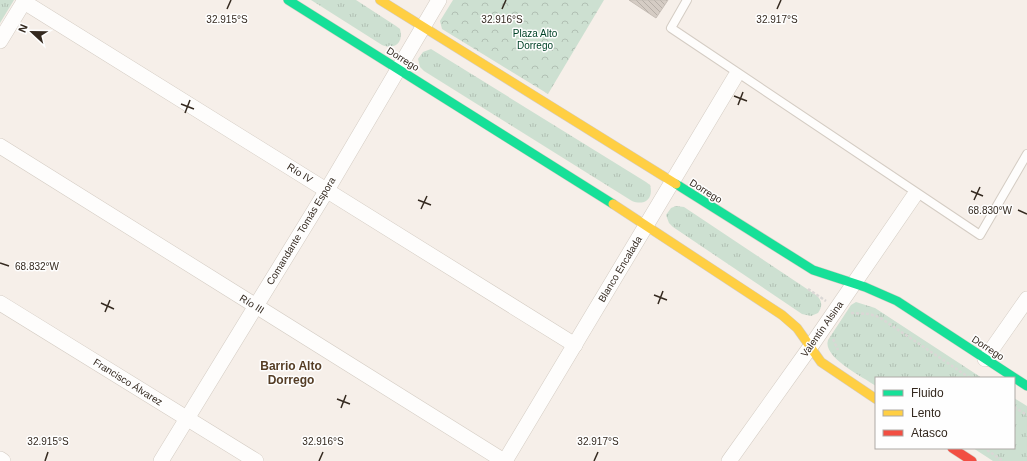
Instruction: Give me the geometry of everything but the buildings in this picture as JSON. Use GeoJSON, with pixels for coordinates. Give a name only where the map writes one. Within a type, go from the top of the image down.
{"type":"FeatureCollection","features":[{"type":"Feature","properties":{"kind":"main road","name":"Dorrego"},"geometry":{"type":"LineString","coordinates":[[288,0],[646,225],[782,315],[797,328],[811,346],[816,357],[825,365],[875,398]]}},
{"type":"Feature","properties":{"kind":"main road","name":"Dorrego"},"geometry":{"type":"LineString","coordinates":[[380,0],[671,183],[813,270],[865,287],[897,301],[1013,377]]}},
{"type":"Feature","properties":{"kind":"main road","name":"Dorrego"},"geometry":{"type":"LineString","coordinates":[[1015,378],[1027,386]]}},
{"type":"Feature","properties":{"kind":"main road"},"geometry":{"type":"LineString","coordinates":[[954,449],[972,461]]}},
{"type":"Feature","properties":{"kind":"street","name":"Comandante Tomás Espora"},"geometry":{"type":"LineString","coordinates":[[161,461],[327,190],[439,0]]}},
{"type":"Feature","properties":{"kind":"street"},"geometry":{"type":"LineString","coordinates":[[0,41],[24,1]]}},
{"type":"Feature","properties":{"kind":"street","name":"Río IV"},"geometry":{"type":"LineString","coordinates":[[24,1],[575,345]]}},
{"type":"Feature","properties":{"kind":"street","name":"Blanco Encalada"},"geometry":{"type":"LineString","coordinates":[[504,461],[735,78]]}},
{"type":"Feature","properties":{"kind":"street","name":"Río III"},"geometry":{"type":"LineString","coordinates":[[0,146],[504,461]]}},
{"type":"Feature","properties":{"kind":"street","name":"Valentín Alsina"},"geometry":{"type":"LineString","coordinates":[[729,461],[811,346],[914,196]]}},
{"type":"Feature","properties":{"kind":"street"},"geometry":{"type":"LineString","coordinates":[[985,359],[1027,299]]}},
{"type":"Feature","properties":{"kind":"street","name":"Francisco Álvarez"},"geometry":{"type":"LineString","coordinates":[[0,303],[256,461]]}},
{"type":"Feature","properties":{"kind":"street"},"geometry":{"type":"LineString","coordinates":[[0,459],[4,461]]}},
{"type":"Feature","properties":{"kind":"lane"},"geometry":{"type":"LineString","coordinates":[[687,0],[670,28],[980,235],[1027,154]]}},
{"type":"Feature","properties":{"kind":"path"},"geometry":{"type":"LineString","coordinates":[[1015,408],[1027,415]]}},
{"type":"Feature","properties":{"kind":"path"},"geometry":{"type":"LineString","coordinates":[[985,449],[1003,461]]}},
{"type":"Feature","properties":{"kind":"green space"},"geometry":{"type":"Polygon","coordinates":[[[0,0],[14,0],[0,23],[0,0]]]}},
{"type":"Feature","properties":{"kind":"green space"},"geometry":{"type":"Polygon","coordinates":[[[311,0],[356,0],[400,29],[401,38],[394,46],[390,47],[382,45],[311,0]]]}},
{"type":"Feature","properties":{"kind":"green space","name":"Plaza Alto Dorrego"},"geometry":{"type":"Polygon","coordinates":[[[453,0],[604,0],[548,94],[442,29],[440,21],[453,0]]]}},
{"type":"Feature","properties":{"kind":"green space"},"geometry":{"type":"Polygon","coordinates":[[[431,49],[646,182],[650,185],[651,190],[649,198],[640,203],[632,201],[424,71],[420,67],[418,59],[423,52],[431,49]]]}},
{"type":"Feature","properties":{"kind":"green space"},"geometry":{"type":"Polygon","coordinates":[[[676,206],[684,207],[816,295],[820,299],[821,303],[821,308],[818,313],[811,316],[802,314],[673,227],[669,223],[666,215],[671,208],[676,206]]]}},
{"type":"Feature","properties":{"kind":"green space"},"geometry":{"type":"Polygon","coordinates":[[[856,302],[875,308],[980,377],[875,377],[875,385],[837,360],[831,353],[828,346],[828,340],[851,305],[856,302]]]}},
{"type":"Feature","properties":{"kind":"green space"},"geometry":{"type":"Polygon","coordinates":[[[1015,399],[1027,406],[1027,461],[993,461],[975,449],[1015,449],[1015,399]]]}},
{"type":"Feature","properties":{"kind":"traffic: fast"},"geometry":{"type":"LineString","coordinates":[[288,0],[613,204]]}},
{"type":"Feature","properties":{"kind":"traffic: fast"},"geometry":{"type":"LineString","coordinates":[[676,184],[813,270],[865,287],[897,301],[1013,377]]}},
{"type":"Feature","properties":{"kind":"traffic: fast"},"geometry":{"type":"LineString","coordinates":[[1015,378],[1027,386]]}},
{"type":"Feature","properties":{"kind":"traffic: slow"},"geometry":{"type":"LineString","coordinates":[[380,0],[676,184]]}},
{"type":"Feature","properties":{"kind":"traffic: slow"},"geometry":{"type":"LineString","coordinates":[[613,204],[782,315],[797,328],[821,362],[875,398]]}},
{"type":"Feature","properties":{"kind":"traffic: jam"},"geometry":{"type":"LineString","coordinates":[[954,449],[972,461]]}},
{"type":"Feature","properties":{"kind":"district","name":"Barrio Alto Dorrego"},"geometry":{"type":"Point","coordinates":[291,373]}}]}
